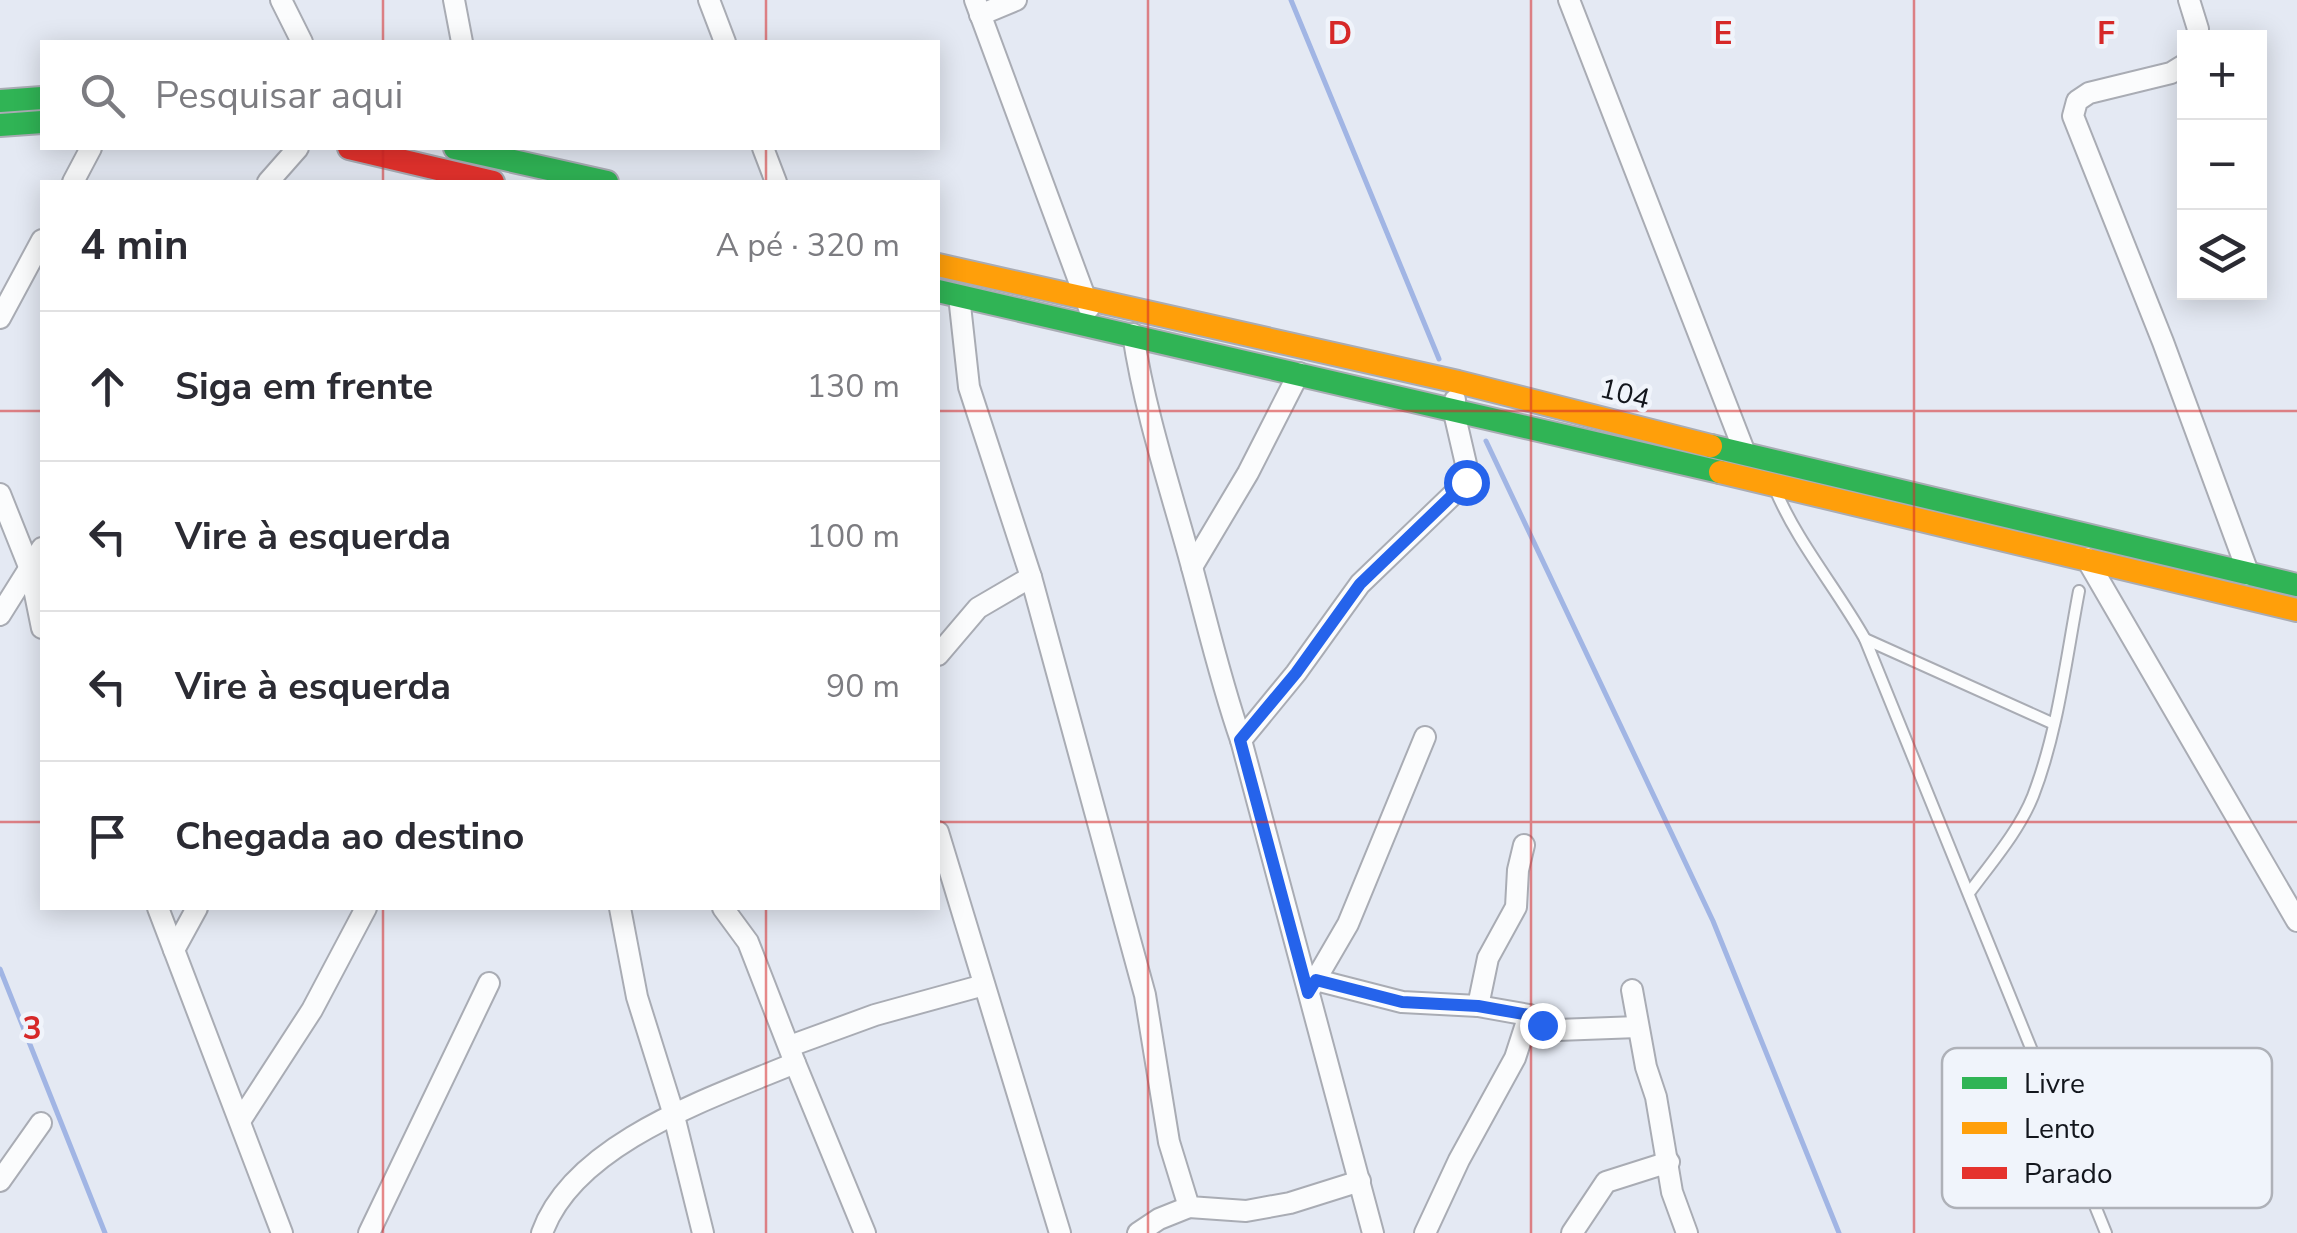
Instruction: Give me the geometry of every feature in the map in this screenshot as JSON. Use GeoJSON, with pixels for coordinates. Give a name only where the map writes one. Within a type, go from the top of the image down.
{"type":"FeatureCollection","features":[{"type":"Feature","properties":{"kind":"street"},"geometry":{"type":"LineString","coordinates":[[454,0],[462,40]]}},
{"type":"Feature","properties":{"kind":"street"},"geometry":{"type":"LineString","coordinates":[[709,0],[723,40]]}},
{"type":"Feature","properties":{"kind":"street"},"geometry":{"type":"LineString","coordinates":[[1016,0],[977,7],[1097,325]]}},
{"type":"Feature","properties":{"kind":"street"},"geometry":{"type":"LineString","coordinates":[[1568,0],[1745,454]]}},
{"type":"Feature","properties":{"kind":"street"},"geometry":{"type":"LineString","coordinates":[[2190,0],[2198,30]]}},
{"type":"Feature","properties":{"kind":"street"},"geometry":{"type":"LineString","coordinates":[[283,40],[286,9]]}},
{"type":"Feature","properties":{"kind":"street"},"geometry":{"type":"LineString","coordinates":[[286,9],[301,40]]}},
{"type":"Feature","properties":{"kind":"street"},"geometry":{"type":"LineString","coordinates":[[2177,70],[2089,93],[2077,101],[2073,116],[2249,575]]}},
{"type":"Feature","properties":{"kind":"street"},"geometry":{"type":"LineString","coordinates":[[0,101],[40,98]]}},
{"type":"Feature","properties":{"kind":"street"},"geometry":{"type":"LineString","coordinates":[[0,125],[40,122]]}},
{"type":"Feature","properties":{"kind":"street"},"geometry":{"type":"LineString","coordinates":[[74,180],[91,150]]}},
{"type":"Feature","properties":{"kind":"street"},"geometry":{"type":"LineString","coordinates":[[270,180],[296,150]]}},
{"type":"Feature","properties":{"kind":"street"},"geometry":{"type":"LineString","coordinates":[[354,150],[418,174],[474,180]]}},
{"type":"Feature","properties":{"kind":"street"},"geometry":{"type":"LineString","coordinates":[[471,150],[598,180]]}},
{"type":"Feature","properties":{"kind":"street"},"geometry":{"type":"LineString","coordinates":[[764,150],[775,180]]}},
{"type":"Feature","properties":{"kind":"street"},"geometry":{"type":"LineString","coordinates":[[0,318],[40,244]]}},
{"type":"Feature","properties":{"kind":"street","name":"104"},"geometry":{"type":"LineString","coordinates":[[940,265],[1458,382],[2297,585]]}},
{"type":"Feature","properties":{"kind":"street"},"geometry":{"type":"LineString","coordinates":[[1189,1207],[1170,1142],[1146,994],[1031,577],[969,387],[948,293],[1453,408],[2297,610]]}},
{"type":"Feature","properties":{"kind":"street"},"geometry":{"type":"LineString","coordinates":[[1133,334],[1139,378],[1217,670],[1312,986],[1373,1233]]}},
{"type":"Feature","properties":{"kind":"street"},"geometry":{"type":"LineString","coordinates":[[1192,567],[1248,473],[1299,374]]}},
{"type":"Feature","properties":{"kind":"street"},"geometry":{"type":"LineString","coordinates":[[1240,740],[1296,673],[1360,584],[1466,482],[1466,464],[1453,408],[1458,382]]}},
{"type":"Feature","properties":{"kind":"street"},"geometry":{"type":"LineString","coordinates":[[0,494],[30,569],[40,618]]}},
{"type":"Feature","properties":{"kind":"street"},"geometry":{"type":"LineString","coordinates":[[1993,538],[1999,513]]}},
{"type":"Feature","properties":{"kind":"street"},"geometry":{"type":"LineString","coordinates":[[0,614],[40,552]]}},
{"type":"Feature","properties":{"kind":"street"},"geometry":{"type":"LineString","coordinates":[[2086,558],[2297,921]]}},
{"type":"Feature","properties":{"kind":"street"},"geometry":{"type":"LineString","coordinates":[[940,653],[978,608],[1031,577]]}},
{"type":"Feature","properties":{"kind":"street"},"geometry":{"type":"LineString","coordinates":[[1312,986],[1348,924],[1425,737]]}},
{"type":"Feature","properties":{"kind":"street"},"geometry":{"type":"LineString","coordinates":[[940,839],[1060,1233]]}},
{"type":"Feature","properties":{"kind":"street"},"geometry":{"type":"LineString","coordinates":[[1478,1006],[1488,958],[1516,907],[1524,845]]}},
{"type":"Feature","properties":{"kind":"street"},"geometry":{"type":"LineString","coordinates":[[159,910],[282,1233]]}},
{"type":"Feature","properties":{"kind":"street"},"geometry":{"type":"LineString","coordinates":[[174,950],[196,910]]}},
{"type":"Feature","properties":{"kind":"street"},"geometry":{"type":"LineString","coordinates":[[240,1121],[312,1010],[365,910]]}},
{"type":"Feature","properties":{"kind":"street"},"geometry":{"type":"LineString","coordinates":[[620,910],[637,997],[673,1112],[703,1233]]}},
{"type":"Feature","properties":{"kind":"street"},"geometry":{"type":"LineString","coordinates":[[724,910],[748,942],[865,1233]]}},
{"type":"Feature","properties":{"kind":"street"},"geometry":{"type":"LineString","coordinates":[[370,1233],[489,983]]}},
{"type":"Feature","properties":{"kind":"street"},"geometry":{"type":"LineString","coordinates":[[542,1233],[548,1216],[579,1180],[617,1146],[673,1112],[875,1015],[984,985]]}},
{"type":"Feature","properties":{"kind":"street"},"geometry":{"type":"LineString","coordinates":[[1312,986],[1402,1002],[1478,1006],[1529,1015],[1557,1030],[1638,1027]]}},
{"type":"Feature","properties":{"kind":"street"},"geometry":{"type":"LineString","coordinates":[[1632,990],[1670,1162],[1672,1192],[1687,1233]]}},
{"type":"Feature","properties":{"kind":"street"},"geometry":{"type":"LineString","coordinates":[[1425,1233],[1459,1160],[1515,1058],[1529,1015]]}},
{"type":"Feature","properties":{"kind":"street"},"geometry":{"type":"LineString","coordinates":[[0,1182],[42,1123]]}},
{"type":"Feature","properties":{"kind":"street"},"geometry":{"type":"LineString","coordinates":[[1572,1233],[1606,1182],[1670,1162]]}},
{"type":"Feature","properties":{"kind":"street"},"geometry":{"type":"LineString","coordinates":[[1138,1233],[1189,1207],[1246,1211],[1360,1181]]}},
{"type":"Feature","properties":{"kind":"lane"},"geometry":{"type":"LineString","coordinates":[[1773,484],[1788,520],[1836,587],[1866,639],[2031,1048]]}},
{"type":"Feature","properties":{"kind":"lane"},"geometry":{"type":"LineString","coordinates":[[1969,894],[2032,798],[2054,724],[2079,591]]}},
{"type":"Feature","properties":{"kind":"lane"},"geometry":{"type":"LineString","coordinates":[[1866,639],[2054,724]]}},
{"type":"Feature","properties":{"kind":"lane"},"geometry":{"type":"LineString","coordinates":[[2096,1208],[2106,1233]]}},
{"type":"Feature","properties":{"kind":"waterway"},"geometry":{"type":"LineString","coordinates":[[1291,0],[1439,359]]}},
{"type":"Feature","properties":{"kind":"waterway"},"geometry":{"type":"LineString","coordinates":[[1486,441],[1713,921],[1839,1233]]}},
{"type":"Feature","properties":{"kind":"waterway"},"geometry":{"type":"LineString","coordinates":[[0,969],[105,1233]]}},
{"type":"Feature","properties":{"kind":"traffic: fast"},"geometry":{"type":"LineString","coordinates":[[0,101],[40,98]]}},
{"type":"Feature","properties":{"kind":"traffic: fast"},"geometry":{"type":"LineString","coordinates":[[0,125],[40,122]]}},
{"type":"Feature","properties":{"kind":"traffic: fast"},"geometry":{"type":"LineString","coordinates":[[464,150],[598,180]]}},
{"type":"Feature","properties":{"kind":"traffic: fast"},"geometry":{"type":"LineString","coordinates":[[940,291],[1720,472]]}},
{"type":"Feature","properties":{"kind":"traffic: fast"},"geometry":{"type":"LineString","coordinates":[[1711,446],[2297,585]]}},
{"type":"Feature","properties":{"kind":"traffic: slow"},"geometry":{"type":"LineString","coordinates":[[940,265],[1458,382],[1711,446]]}},
{"type":"Feature","properties":{"kind":"traffic: slow"},"geometry":{"type":"LineString","coordinates":[[1720,472],[2297,610]]}},
{"type":"Feature","properties":{"kind":"traffic: jam"},"geometry":{"type":"LineString","coordinates":[[357,150],[485,180]]}},
{"type":"Feature","properties":{"kind":"route"},"geometry":{"type":"LineString","coordinates":[[1466,482],[1360,584],[1296,673],[1240,740],[1308,993],[1316,980],[1402,1002],[1478,1006],[1529,1015],[1542,1025]]}}]}
